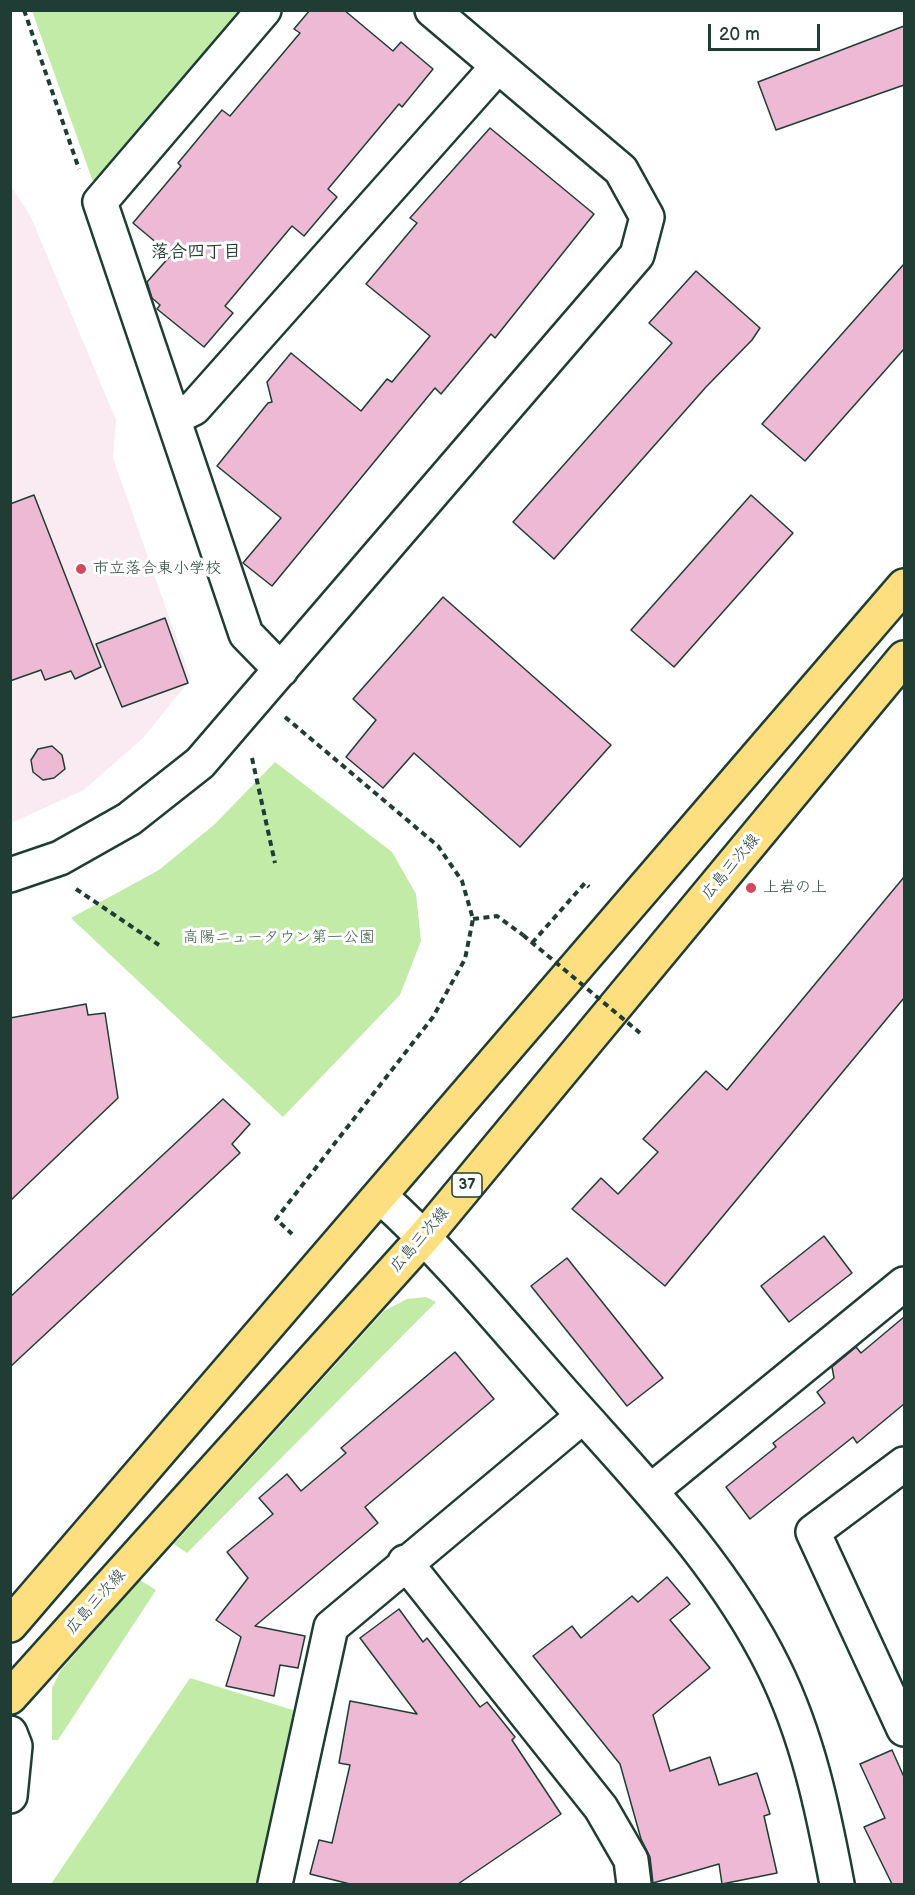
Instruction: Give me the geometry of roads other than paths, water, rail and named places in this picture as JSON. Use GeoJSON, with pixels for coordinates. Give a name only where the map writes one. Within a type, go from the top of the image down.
{"type":"FeatureCollection","features":[{"type":"Feature","properties":{"kind":"main road"},"geometry":{"type":"LineString","coordinates":[[10,1625],[904,586]]}},
{"type":"Feature","properties":{"kind":"main road","name":"広島三次線"},"geometry":{"type":"LineString","coordinates":[[10,1697],[425,1236],[904,658]]}},
{"type":"Feature","properties":{"kind":"street"},"geometry":{"type":"LineString","coordinates":[[264,10],[100,202],[246,634],[281,670]]}},
{"type":"Feature","properties":{"kind":"street"},"geometry":{"type":"LineString","coordinates":[[10,875],[60,858],[129,819],[200,763],[637,255],[647,217],[621,170],[432,10]]}},
{"type":"Feature","properties":{"kind":"street"},"geometry":{"type":"LineString","coordinates":[[173,418],[194,408],[498,66]]}},
{"type":"Feature","properties":{"kind":"street"},"geometry":{"type":"LineString","coordinates":[[381,1196],[425,1236],[583,1416],[652,1490],[732,1595],[774,1668],[800,1729],[820,1794],[837,1884]]}},
{"type":"Feature","properties":{"kind":"street"},"geometry":{"type":"LineString","coordinates":[[652,1490],[904,1284]]}},
{"type":"Feature","properties":{"kind":"street"},"geometry":{"type":"LineString","coordinates":[[275,1884],[331,1626],[583,1416]]}},
{"type":"Feature","properties":{"kind":"street"},"geometry":{"type":"LineString","coordinates":[[901,1712],[813,1533],[904,1464]]}},
{"type":"Feature","properties":{"kind":"street"},"geometry":{"type":"LineString","coordinates":[[405,1562],[601,1808],[631,1860],[634,1884]]}},
{"type":"Feature","properties":{"kind":"street"},"geometry":{"type":"LineString","coordinates":[[10,1733],[15,1746],[10,1796]]}},
{"type":"Feature","properties":{"kind":"place","name":"市立落合東小学校"},"geometry":{"type":"Point","coordinates":[81,569]}},
{"type":"Feature","properties":{"kind":"place","name":"上岩の上"},"geometry":{"type":"Point","coordinates":[751,888]}},
{"type":"Feature","properties":{"kind":"district","name":"落合四丁目"},"geometry":{"type":"Point","coordinates":[196,252]}},
{"type":"Feature","properties":{"kind":"park label","name":"高陽ニュータウン第一公園"},"geometry":{"type":"Point","coordinates":[279,938]}}]}
